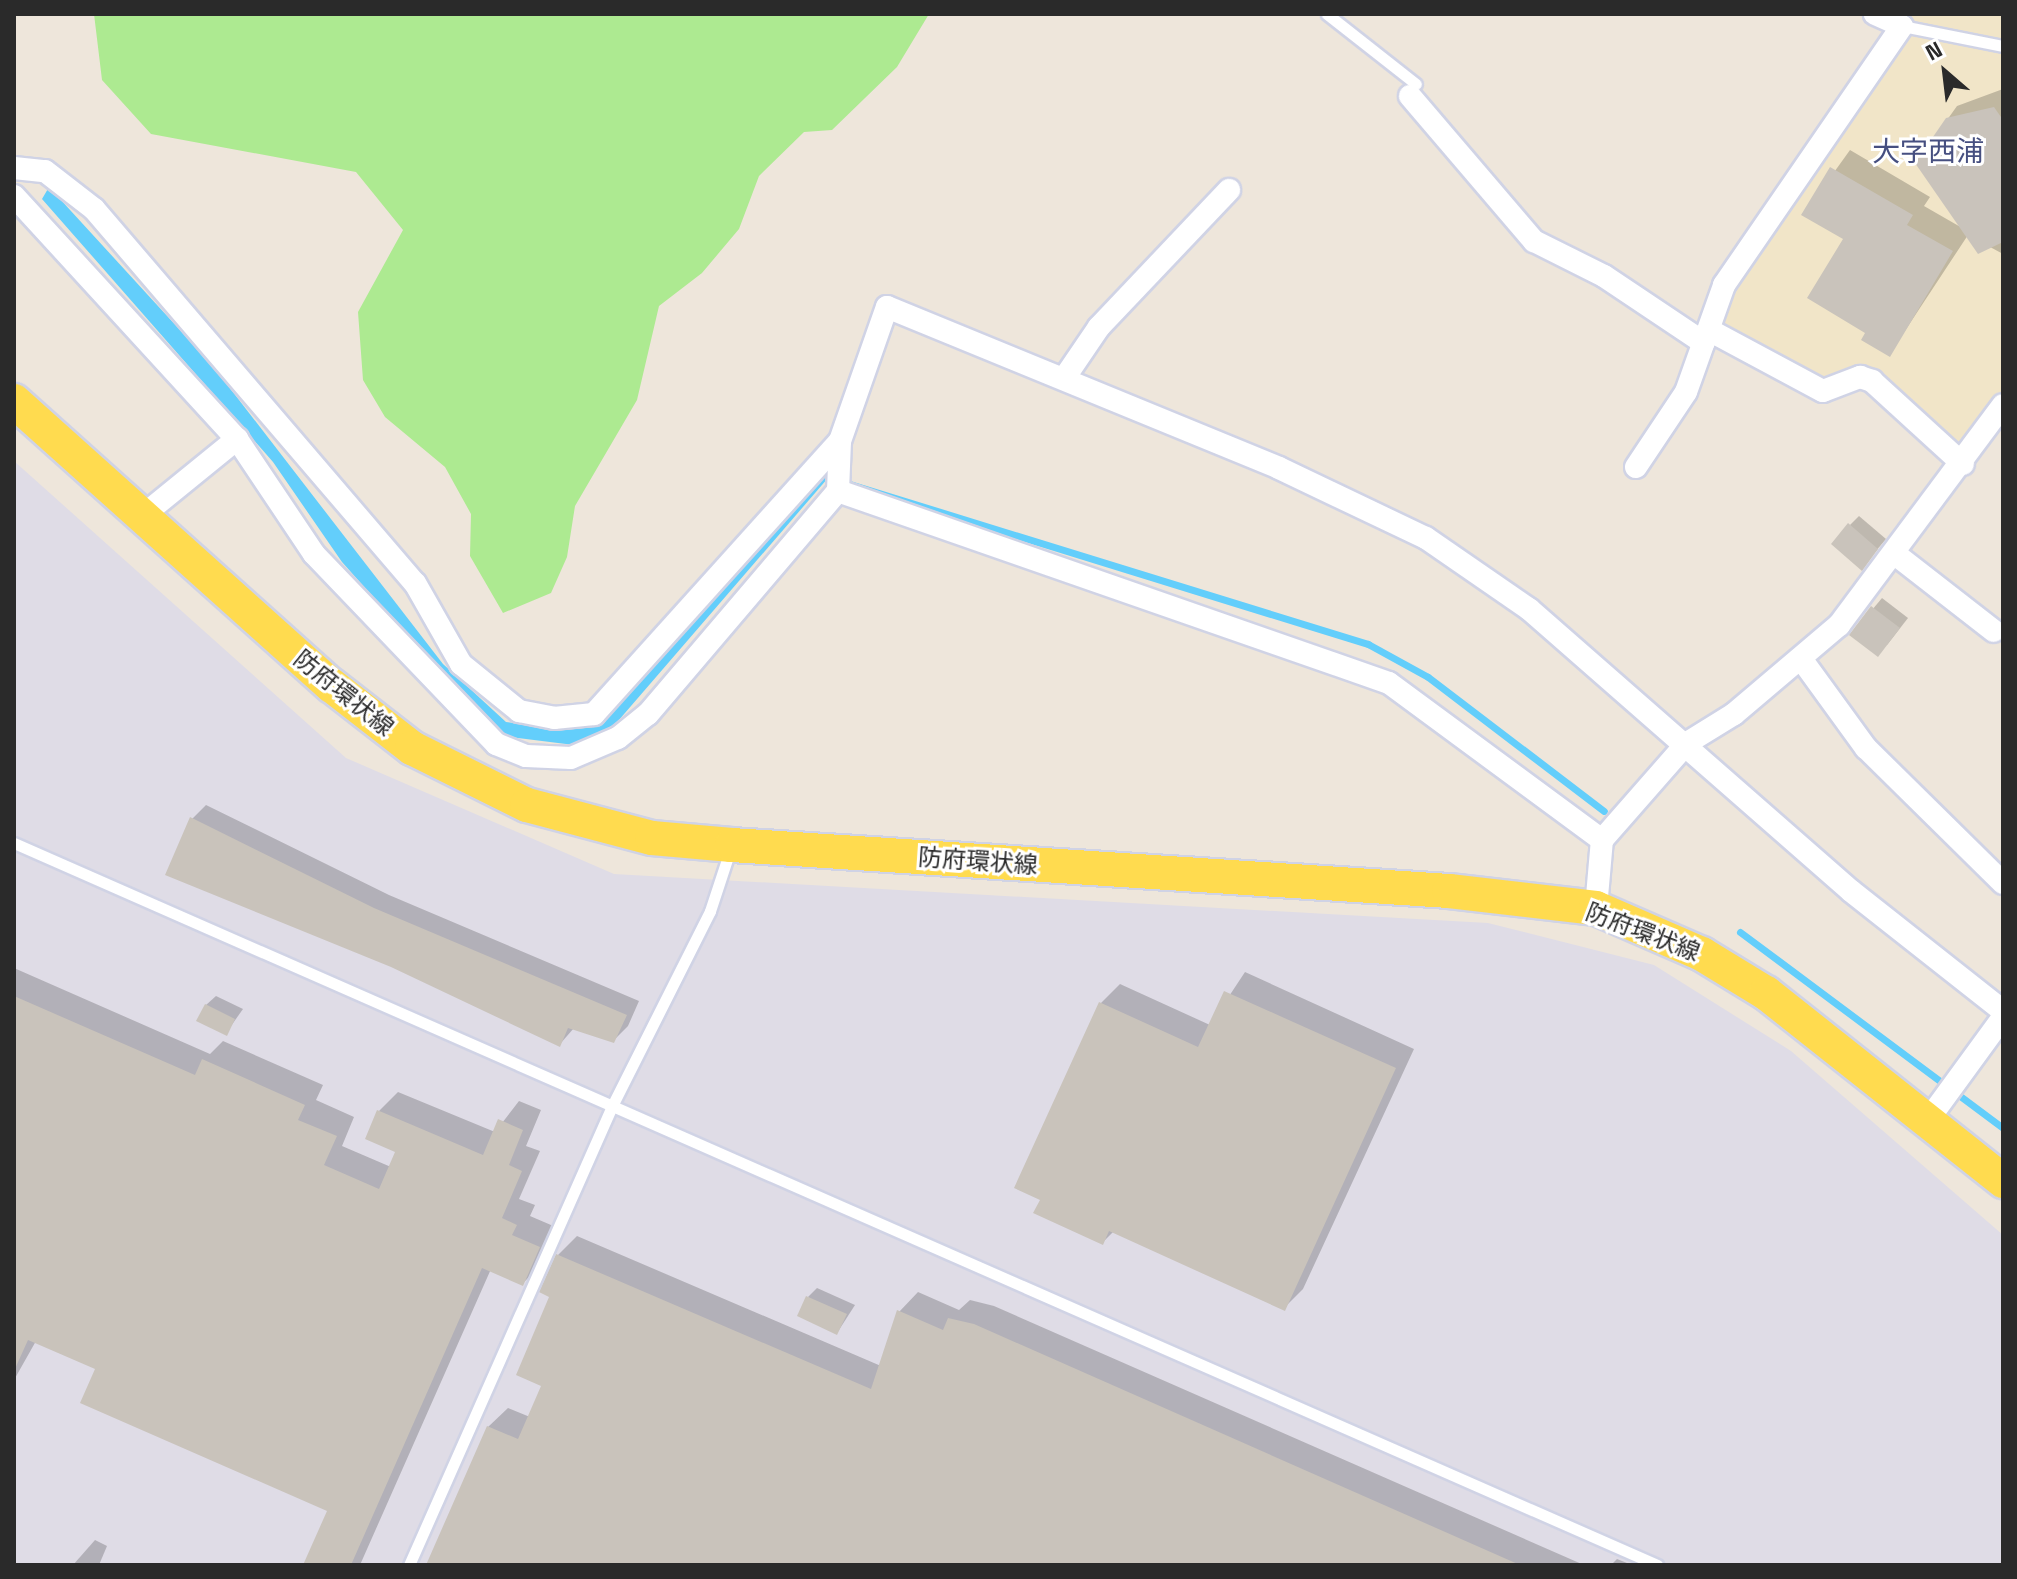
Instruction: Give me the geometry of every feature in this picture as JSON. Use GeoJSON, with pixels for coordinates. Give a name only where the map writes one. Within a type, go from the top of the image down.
{"type":"FeatureCollection","features":[{"type":"Feature","properties":{"kind":"main road","name":"防府環状線"},"geometry":{"type":"LineString","coordinates":[[14,401],[141,517],[412,748],[527,805],[629,833],[732,845],[1449,891],[1596,908],[1702,954],[1766,993],[2003,1181]]}},
{"type":"Feature","properties":{"kind":"street"},"geometry":{"type":"LineString","coordinates":[[1636,467],[1686,392],[1724,285],[1902,26],[1875,14]]}},
{"type":"Feature","properties":{"kind":"street"},"geometry":{"type":"LineString","coordinates":[[1413,90],[1534,241],[1604,276],[1706,336],[1823,391],[1860,377],[1872,381],[1963,464]]}},
{"type":"Feature","properties":{"kind":"street"},"geometry":{"type":"LineString","coordinates":[[14,168],[45,171],[94,209],[415,583],[461,664],[519,711],[554,718],[594,714],[840,441]]}},
{"type":"Feature","properties":{"kind":"street"},"geometry":{"type":"LineString","coordinates":[[1065,377],[1099,327],[1229,190]]}},
{"type":"Feature","properties":{"kind":"street"},"geometry":{"type":"LineString","coordinates":[[14,196],[237,439],[314,554],[469,722],[526,756],[571,758],[595,750],[648,714],[838,491],[840,441],[887,307],[1065,377],[1426,538],[1529,609],[1687,743],[1840,881],[2003,1011]]}},
{"type":"Feature","properties":{"kind":"street"},"geometry":{"type":"LineString","coordinates":[[1596,908],[1602,840],[1687,743],[1802,660],[1895,554],[2003,405]]}},
{"type":"Feature","properties":{"kind":"street"},"geometry":{"type":"LineString","coordinates":[[141,517],[237,439]]}},
{"type":"Feature","properties":{"kind":"street"},"geometry":{"type":"LineString","coordinates":[[838,491],[1389,683],[1602,840]]}},
{"type":"Feature","properties":{"kind":"street"},"geometry":{"type":"LineString","coordinates":[[1895,554],[1994,631]]}},
{"type":"Feature","properties":{"kind":"street"},"geometry":{"type":"LineString","coordinates":[[1802,660],[1866,748],[2003,883]]}},
{"type":"Feature","properties":{"kind":"street"},"geometry":{"type":"LineString","coordinates":[[1928,1120],[2003,1017]]}},
{"type":"Feature","properties":{"kind":"lane"},"geometry":{"type":"LineString","coordinates":[[1327,14],[1413,90]]}},
{"type":"Feature","properties":{"kind":"lane"},"geometry":{"type":"LineString","coordinates":[[1902,26],[2003,46]]}},
{"type":"Feature","properties":{"kind":"lane"},"geometry":{"type":"LineString","coordinates":[[14,843],[1657,1565]]}},
{"type":"Feature","properties":{"kind":"lane"},"geometry":{"type":"LineString","coordinates":[[409,1565],[612,1106],[710,911],[732,845]]}},
{"type":"Feature","properties":{"kind":"shaded area"},"geometry":{"type":"Polygon","coordinates":[[[1896,14],[2003,14],[2003,390],[1959,453],[1860,363],[1818,381],[1716,324],[1729,288],[1896,14]]]}},
{"type":"Feature","properties":{"kind":"shaded area"},"geometry":{"type":"Polygon","coordinates":[[[14,461],[346,758],[614,874],[1488,923],[1654,965],[1791,1051],[2003,1235],[2003,1565],[14,1565],[14,461]]]}},
{"type":"Feature","properties":{"kind":"green space"},"geometry":{"type":"Polygon","coordinates":[[[94,14],[929,14],[897,67],[832,130],[804,132],[759,176],[739,229],[702,273],[659,306],[637,400],[575,506],[567,557],[551,593],[503,613],[470,556],[471,514],[445,467],[385,417],[363,380],[358,312],[403,230],[356,172],[151,134],[102,80],[94,14]]]}},
{"type":"Feature","properties":{"kind":"water"},"geometry":{"type":"Polygon","coordinates":[[[49,187],[212,365],[443,664],[506,722],[564,730],[590,723],[820,472],[828,478],[612,728],[574,745],[510,737],[483,720],[342,562],[273,462],[42,199],[49,187]]]}},
{"type":"Feature","properties":{"kind":"building"},"geometry":{"type":"Polygon","coordinates":[[[1994,107],[2003,120],[2003,242],[1978,254],[1915,163],[1946,118],[1994,107]]]}},
{"type":"Feature","properties":{"kind":"building"},"geometry":{"type":"Polygon","coordinates":[[[1830,167],[1913,215],[1907,225],[1953,251],[1890,357],[1861,340],[1865,333],[1807,298],[1843,239],[1801,215],[1830,167]]]}},
{"type":"Feature","properties":{"kind":"building"},"geometry":{"type":"Polygon","coordinates":[[[1848,523],[1878,549],[1862,571],[1831,544],[1848,523]]]}},
{"type":"Feature","properties":{"kind":"building"},"geometry":{"type":"Polygon","coordinates":[[[1871,606],[1900,628],[1878,657],[1849,635],[1871,606]]]}},
{"type":"Feature","properties":{"kind":"building"},"geometry":{"type":"Polygon","coordinates":[[[190,817],[374,908],[627,1015],[614,1043],[568,1028],[560,1047],[391,967],[165,875],[190,817]]]}},
{"type":"Feature","properties":{"kind":"building"},"geometry":{"type":"Polygon","coordinates":[[[1224,991],[1396,1068],[1285,1311],[1109,1231],[1103,1245],[1033,1213],[1040,1200],[1014,1188],[1099,1002],[1198,1047],[1224,991]]]}},
{"type":"Feature","properties":{"kind":"building"},"geometry":{"type":"Polygon","coordinates":[[[14,996],[195,1075],[202,1059],[305,1105],[298,1120],[337,1136],[324,1165],[379,1189],[395,1152],[365,1139],[377,1110],[483,1155],[498,1119],[523,1130],[509,1165],[522,1171],[502,1218],[517,1225],[512,1235],[540,1247],[523,1286],[482,1268],[351,1565],[303,1565],[327,1511],[80,1403],[95,1369],[28,1340],[14,1371],[14,996]]]}},
{"type":"Feature","properties":{"kind":"building"},"geometry":{"type":"Polygon","coordinates":[[[205,1004],[235,1019],[227,1036],[196,1021],[205,1004]]]}},
{"type":"Feature","properties":{"kind":"building"},"geometry":{"type":"Polygon","coordinates":[[[556,1254],[871,1389],[897,1310],[943,1330],[948,1318],[974,1324],[1520,1565],[426,1565],[487,1426],[518,1439],[541,1386],[516,1375],[549,1297],[539,1292],[556,1254]]]}},
{"type":"Feature","properties":{"kind":"building"},"geometry":{"type":"Polygon","coordinates":[[[806,1296],[847,1314],[837,1335],[797,1316],[806,1296]]]}},
{"type":"Feature","properties":{"kind":"waterway"},"geometry":{"type":"LineString","coordinates":[[840,481],[1368,644],[1428,677],[1604,811]]}},
{"type":"Feature","properties":{"kind":"waterway"},"geometry":{"type":"LineString","coordinates":[[1740,932],[2003,1128]]}},
{"type":"Feature","properties":{"kind":"district","name":"大字西浦"},"geometry":{"type":"Point","coordinates":[1928,151]}}]}
